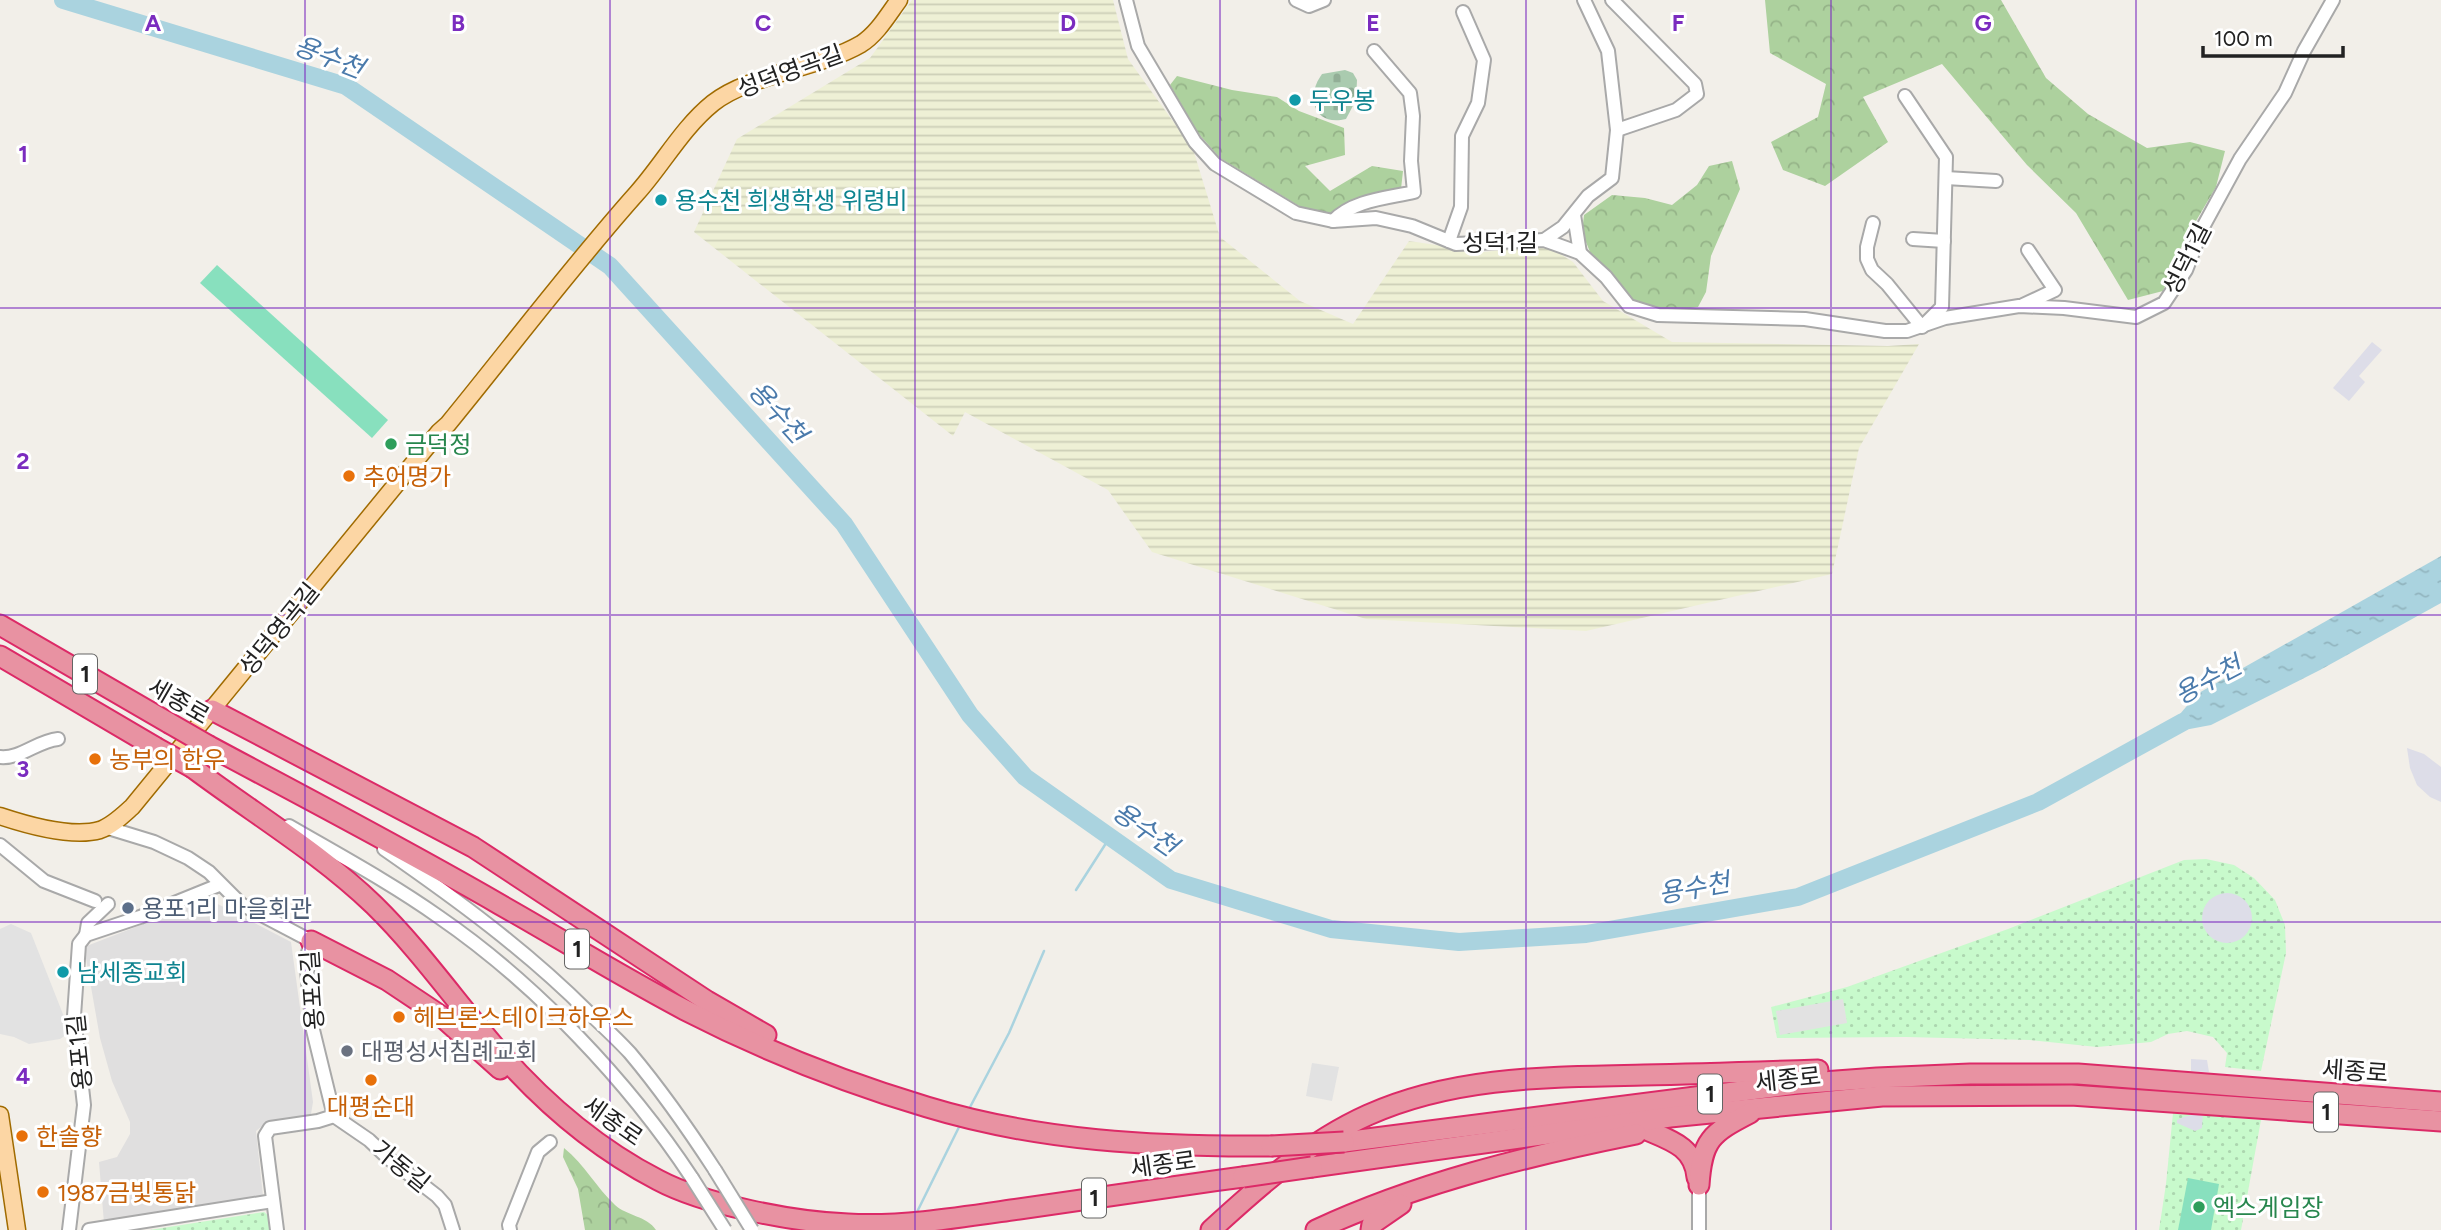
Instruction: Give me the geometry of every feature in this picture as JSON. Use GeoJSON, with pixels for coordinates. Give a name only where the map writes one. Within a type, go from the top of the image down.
{"type":"FeatureCollection","features":[{"type":"Feature","properties":{"kind":"highway","name":"세종로"},"geometry":{"type":"LineString","coordinates":[[0,625],[209,746],[497,902],[684,1009],[811,1068],[929,1108],[994,1124],[1101,1141],[1160,1146],[1270,1146],[1344,1142],[1796,1084],[1956,1075],[2078,1074],[2211,1094],[2441,1121]]}},
{"type":"Feature","properties":{"kind":"highway","name":"세종로"},"geometry":{"type":"LineString","coordinates":[[5,660],[193,768],[305,849],[375,907],[437,974],[514,1069],[544,1100],[583,1133],[659,1181],[685,1192],[787,1217],[873,1225],[944,1218],[1670,1117],[1798,1102],[1882,1096],[2211,1094],[2441,1102]]}},
{"type":"Feature","properties":{"kind":"highway"},"geometry":{"type":"LineString","coordinates":[[212,710],[473,847],[753,1029],[896,1097]]}},
{"type":"Feature","properties":{"kind":"highway"},"geometry":{"type":"LineString","coordinates":[[312,942],[387,980],[442,1016],[538,1103],[561,1121],[583,1133]]}},
{"type":"Feature","properties":{"kind":"highway"},"geometry":{"type":"LineString","coordinates":[[1211,1230],[1274,1174],[1332,1135],[1369,1115],[1458,1087],[1542,1077],[1902,1067],[2078,1074]]}},
{"type":"Feature","properties":{"kind":"highway"},"geometry":{"type":"LineString","coordinates":[[1316,1230],[1381,1203],[1443,1182],[1565,1148],[1798,1102]]}},
{"type":"Feature","properties":{"kind":"highway"},"geometry":{"type":"LineString","coordinates":[[1699,1185],[1701,1158],[1706,1143],[1727,1125],[1755,1110]]}},
{"type":"Feature","properties":{"kind":"highway"},"geometry":{"type":"LineString","coordinates":[[1648,1131],[1683,1146],[1696,1167],[1699,1185]]}},
{"type":"Feature","properties":{"kind":"highway"},"geometry":{"type":"LineString","coordinates":[[1371,1230],[1372,1224],[1392,1208],[1443,1182]]}},
{"type":"Feature","properties":{"kind":"main road","name":"성덕영곡길"},"geometry":{"type":"LineString","coordinates":[[105,827],[132,807],[692,123],[713,103],[732,91],[821,62],[862,43],[879,27],[899,0]]}},
{"type":"Feature","properties":{"kind":"main road","name":"용포2길"},"geometry":{"type":"LineString","coordinates":[[0,816],[71,832],[105,827]]}},
{"type":"Feature","properties":{"kind":"main road"},"geometry":{"type":"LineString","coordinates":[[0,1115],[6,1187],[17,1230]]}},
{"type":"Feature","properties":{"kind":"street","name":"성덕1길"},"geometry":{"type":"LineString","coordinates":[[1126,0],[1138,46],[1195,142],[1215,164],[1296,213],[1334,220],[1376,218],[1412,226],[1456,244],[1544,240],[1580,253],[1606,277],[1629,306],[1658,315],[1805,319],[1885,331],[1908,331],[1945,318],[2019,306],[2064,308],[2136,317],[2164,303],[2186,270],[2203,228],[2237,164],[2285,93],[2304,51],[2333,0]]}},
{"type":"Feature","properties":{"kind":"street"},"geometry":{"type":"LineString","coordinates":[[1296,0],[1308,6],[1324,0]]}},
{"type":"Feature","properties":{"kind":"street"},"geometry":{"type":"LineString","coordinates":[[1544,240],[1563,227],[1588,196],[1612,178],[1617,130],[1608,51],[1584,0]]}},
{"type":"Feature","properties":{"kind":"street"},"geometry":{"type":"LineString","coordinates":[[1612,0],[1695,84],[1698,94],[1676,110],[1617,130]]}},
{"type":"Feature","properties":{"kind":"street"},"geometry":{"type":"LineString","coordinates":[[1450,241],[1461,207],[1462,136],[1478,103],[1484,61],[1463,12]]}},
{"type":"Feature","properties":{"kind":"street"},"geometry":{"type":"LineString","coordinates":[[1334,220],[1342,211],[1360,204],[1414,192],[1410,93],[1374,51]]}},
{"type":"Feature","properties":{"kind":"street"},"geometry":{"type":"LineString","coordinates":[[1872,223],[1867,259],[1872,270],[1922,327],[1942,307],[1946,157],[1905,96]]}},
{"type":"Feature","properties":{"kind":"street"},"geometry":{"type":"LineString","coordinates":[[1946,178],[1996,181]]}},
{"type":"Feature","properties":{"kind":"street"},"geometry":{"type":"LineString","coordinates":[[1574,215],[1580,253]]}},
{"type":"Feature","properties":{"kind":"street"},"geometry":{"type":"LineString","coordinates":[[1913,239],[1944,242]]}},
{"type":"Feature","properties":{"kind":"street"},"geometry":{"type":"LineString","coordinates":[[2019,306],[2055,290],[2028,250]]}},
{"type":"Feature","properties":{"kind":"street"},"geometry":{"type":"LineString","coordinates":[[0,757],[6,758],[25,752],[44,740],[58,739]]}},
{"type":"Feature","properties":{"kind":"street"},"geometry":{"type":"LineString","coordinates":[[269,778],[390,853],[453,896],[522,950],[629,1052],[695,1138],[752,1230]]}},
{"type":"Feature","properties":{"kind":"street"},"geometry":{"type":"LineString","coordinates":[[215,785],[352,862],[418,904],[503,967],[607,1067],[675,1152],[725,1230]]}},
{"type":"Feature","properties":{"kind":"street","name":"용포2길"},"geometry":{"type":"LineString","coordinates":[[105,827],[153,842],[180,854],[198,864],[241,904],[312,942],[306,961],[313,1030],[334,1115]]}},
{"type":"Feature","properties":{"kind":"street","name":"용포1길"},"geometry":{"type":"LineString","coordinates":[[0,845],[44,881],[102,903],[88,923],[86,935],[79,944],[74,1016],[85,1105],[69,1230]]}},
{"type":"Feature","properties":{"kind":"street"},"geometry":{"type":"LineString","coordinates":[[86,935],[140,917],[219,884]]}},
{"type":"Feature","properties":{"kind":"street"},"geometry":{"type":"LineString","coordinates":[[277,1230],[265,1136],[270,1128],[318,1121],[334,1115]]}},
{"type":"Feature","properties":{"kind":"street","name":"가동길"},"geometry":{"type":"LineString","coordinates":[[334,1115],[437,1196],[445,1205],[453,1230]]}},
{"type":"Feature","properties":{"kind":"street"},"geometry":{"type":"LineString","coordinates":[[510,1230],[509,1225],[538,1152],[550,1142]]}},
{"type":"Feature","properties":{"kind":"street"},"geometry":{"type":"LineString","coordinates":[[1699,1185],[1699,1230]]}},
{"type":"Feature","properties":{"kind":"street"},"geometry":{"type":"LineString","coordinates":[[89,1230],[273,1201]]}},
{"type":"Feature","properties":{"kind":"shaded area"},"geometry":{"type":"Polygon","coordinates":[[[2372,342],[2382,350],[2359,376],[2365,382],[2349,401],[2333,388],[2372,342]]]}},
{"type":"Feature","properties":{"kind":"shaded area"},"geometry":{"type":"Polygon","coordinates":[[[2407,748],[2424,754],[2441,767],[2441,802],[2430,797],[2417,785],[2410,768],[2407,748]]]}},
{"type":"Feature","properties":{"kind":"shaded area"},"geometry":{"type":"Polygon","coordinates":[[[2227,893],[2245,900],[2252,918],[2245,936],[2227,943],[2209,936],[2202,918],[2209,900],[2227,893]]]}},
{"type":"Feature","properties":{"kind":"shaded area"},"geometry":{"type":"Polygon","coordinates":[[[208,899],[291,942],[313,1102],[311,1114],[306,1120],[261,1127],[256,1131],[263,1196],[104,1223],[99,1162],[117,1157],[130,1134],[130,1122],[112,1081],[100,1038],[84,947],[208,899]]]}},
{"type":"Feature","properties":{"kind":"shaded area"},"geometry":{"type":"Polygon","coordinates":[[[11,924],[31,933],[70,1032],[60,1039],[29,1044],[0,1034],[0,929],[11,924]]]}},
{"type":"Feature","properties":{"kind":"shaded area"},"geometry":{"type":"Polygon","coordinates":[[[1843,999],[1847,1023],[1780,1035],[1776,1011],[1843,999]]]}},
{"type":"Feature","properties":{"kind":"shaded area"},"geometry":{"type":"Polygon","coordinates":[[[2191,1059],[2207,1060],[2209,1072],[2191,1071],[2191,1059]]]}},
{"type":"Feature","properties":{"kind":"shaded area"},"geometry":{"type":"Polygon","coordinates":[[[1312,1063],[1339,1067],[1332,1101],[1306,1096],[1312,1063]]]}},
{"type":"Feature","properties":{"kind":"shaded area"},"geometry":{"type":"Polygon","coordinates":[[[2203,1112],[2202,1128],[2195,1131],[2177,1123],[2177,1120],[2184,1117],[2203,1112]]]}},
{"type":"Feature","properties":{"kind":"green space"},"geometry":{"type":"Polygon","coordinates":[[[912,0],[1113,0],[1128,59],[1193,149],[1220,237],[1300,301],[1353,324],[1409,241],[1484,252],[1546,245],[1573,262],[1603,301],[1672,342],[1888,346],[1919,344],[1859,448],[1832,574],[1586,631],[1366,619],[1152,552],[1108,490],[965,412],[953,436],[694,232],[737,139],[870,58],[912,0]]]}},
{"type":"Feature","properties":{"kind":"green space"},"geometry":{"type":"Polygon","coordinates":[[[1765,0],[2001,0],[2046,78],[2088,114],[2147,148],[2190,142],[2225,151],[2216,187],[2183,243],[2163,291],[2128,300],[2076,213],[2027,165],[1942,64],[1863,97],[1888,142],[1825,186],[1783,170],[1771,142],[1818,117],[1826,84],[1770,53],[1765,0]]]}},
{"type":"Feature","properties":{"kind":"green space"},"geometry":{"type":"Polygon","coordinates":[[[1345,70],[1353,73],[1357,80],[1356,100],[1346,119],[1326,119],[1316,108],[1314,100],[1317,83],[1322,74],[1345,70]]]}},
{"type":"Feature","properties":{"kind":"green space"},"geometry":{"type":"Polygon","coordinates":[[[1177,76],[1232,90],[1277,97],[1299,111],[1344,128],[1345,155],[1305,166],[1330,191],[1372,166],[1403,171],[1401,189],[1335,215],[1304,209],[1220,158],[1198,133],[1170,85],[1177,76]]]}},
{"type":"Feature","properties":{"kind":"green space"},"geometry":{"type":"Polygon","coordinates":[[[1732,161],[1740,189],[1711,256],[1706,292],[1698,307],[1667,311],[1633,300],[1590,252],[1582,232],[1584,215],[1612,195],[1645,198],[1672,205],[1697,185],[1709,166],[1732,161]]]}},
{"type":"Feature","properties":{"kind":"green space"},"geometry":{"type":"Polygon","coordinates":[[[217,265],[388,420],[372,438],[200,283],[217,265]]]}},
{"type":"Feature","properties":{"kind":"green space"},"geometry":{"type":"Polygon","coordinates":[[[2206,859],[2234,865],[2254,878],[2275,900],[2285,925],[2286,953],[2261,1071],[2225,1067],[2227,1053],[2213,1037],[2187,1031],[2168,1034],[2151,1042],[2097,1047],[2030,1040],[1777,1038],[1771,1007],[1847,987],[2008,929],[2184,860],[2206,859]]]}},
{"type":"Feature","properties":{"kind":"green space"},"geometry":{"type":"Polygon","coordinates":[[[2173,1113],[2261,1120],[2241,1230],[2159,1230],[2173,1113]]]}},
{"type":"Feature","properties":{"kind":"green space"},"geometry":{"type":"Polygon","coordinates":[[[564,1148],[615,1205],[652,1225],[656,1230],[585,1230],[578,1189],[563,1157],[564,1148]]]}},
{"type":"Feature","properties":{"kind":"green space","name":"엑스게임장"},"geometry":{"type":"Polygon","coordinates":[[[2188,1178],[2219,1184],[2211,1230],[2178,1230],[2188,1178]]]}},
{"type":"Feature","properties":{"kind":"green space"},"geometry":{"type":"Polygon","coordinates":[[[264,1212],[270,1217],[271,1230],[150,1230],[264,1212]]]}},
{"type":"Feature","properties":{"kind":"water"},"geometry":{"type":"Polygon","coordinates":[[[2441,556],[2441,603],[2320,670],[2211,725],[2163,734],[2197,694],[2441,556]]]}},
{"type":"Feature","properties":{"kind":"waterway","name":"용수천"},"geometry":{"type":"LineString","coordinates":[[63,0],[346,86],[610,266],[844,524],[970,715],[1025,777],[1171,880],[1331,929],[1459,942],[1586,934],[1798,897],[2038,802],[2183,722]]}},
{"type":"Feature","properties":{"kind":"waterway"},"geometry":{"type":"LineString","coordinates":[[1076,890],[1110,837]]}},
{"type":"Feature","properties":{"kind":"waterway"},"geometry":{"type":"LineString","coordinates":[[968,1111],[1009,1033],[1044,951]]}},
{"type":"Feature","properties":{"kind":"waterway"},"geometry":{"type":"LineString","coordinates":[[916,1214],[961,1123]]}},
{"type":"Feature","properties":{"kind":"place","name":"두우봉"},"geometry":{"type":"Point","coordinates":[1295,100]}},
{"type":"Feature","properties":{"kind":"place","name":"용수천 희생학생 위령비"},"geometry":{"type":"Point","coordinates":[661,200]}},
{"type":"Feature","properties":{"kind":"place","name":"금덕정"},"geometry":{"type":"Point","coordinates":[391,444]}},
{"type":"Feature","properties":{"kind":"place","name":"추어명가"},"geometry":{"type":"Point","coordinates":[349,476]}},
{"type":"Feature","properties":{"kind":"place","name":"농부의 한우"},"geometry":{"type":"Point","coordinates":[95,759]}},
{"type":"Feature","properties":{"kind":"place","name":"용포1리 마을회관"},"geometry":{"type":"Point","coordinates":[128,908]}},
{"type":"Feature","properties":{"kind":"place","name":"남세종교회"},"geometry":{"type":"Point","coordinates":[63,972]}},
{"type":"Feature","properties":{"kind":"place","name":"헤브론스테이크하우스"},"geometry":{"type":"Point","coordinates":[399,1017]}},
{"type":"Feature","properties":{"kind":"place","name":"대평성서침례교회"},"geometry":{"type":"Point","coordinates":[347,1051]}},
{"type":"Feature","properties":{"kind":"place","name":"대평순대"},"geometry":{"type":"Point","coordinates":[371,1080]}},
{"type":"Feature","properties":{"kind":"place","name":"한솔향"},"geometry":{"type":"Point","coordinates":[22,1136]}},
{"type":"Feature","properties":{"kind":"place","name":"1987금빛통닭"},"geometry":{"type":"Point","coordinates":[43,1192]}},
{"type":"Feature","properties":{"kind":"place","name":"엑스게임장"},"geometry":{"type":"Point","coordinates":[2199,1207]}}]}
